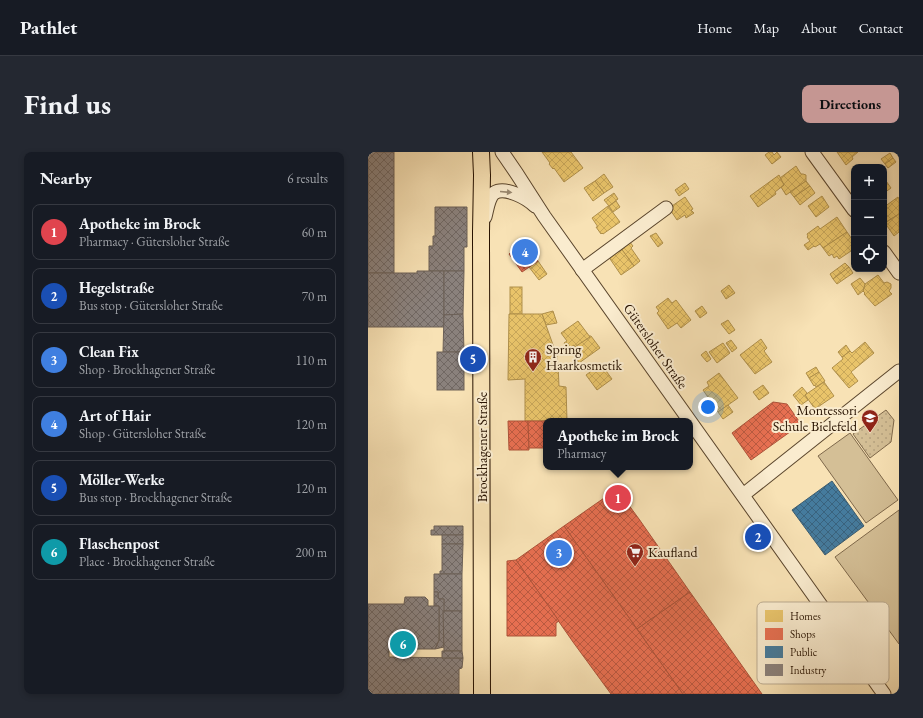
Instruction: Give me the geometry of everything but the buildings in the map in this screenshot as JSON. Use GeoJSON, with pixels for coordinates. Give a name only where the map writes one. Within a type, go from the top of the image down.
{"type":"FeatureCollection","features":[{"type":"Feature","properties":{"kind":"main road","name":"Brockhagener Straße"},"geometry":{"type":"LineString","coordinates":[[481,152],[482,694]]}},
{"type":"Feature","properties":{"kind":"street","name":"Gütersloher Straße"},"geometry":{"type":"LineString","coordinates":[[502,152],[544,216],[688,418]]}},
{"type":"Feature","properties":{"kind":"street"},"geometry":{"type":"LineString","coordinates":[[812,152],[851,206]]}},
{"type":"Feature","properties":{"kind":"street"},"geometry":{"type":"LineString","coordinates":[[481,232],[489,202],[494,194],[499,191],[515,193],[530,201],[544,216]]}},
{"type":"Feature","properties":{"kind":"street"},"geometry":{"type":"LineString","coordinates":[[582,270],[666,208]]}},
{"type":"Feature","properties":{"kind":"street"},"geometry":{"type":"LineString","coordinates":[[887,256],[899,273]]}},
{"type":"Feature","properties":{"kind":"street"},"geometry":{"type":"LineString","coordinates":[[743,495],[899,371]]}},
{"type":"Feature","properties":{"kind":"street","name":"Gütersloher Straße"},"geometry":{"type":"LineString","coordinates":[[693,425],[819,602]]}},
{"type":"Feature","properties":{"kind":"street","name":"Gütersloher Straße"},"geometry":{"type":"LineString","coordinates":[[877,684],[884,694]]}},
{"type":"Feature","properties":{"kind":"shaded area"},"geometry":{"type":"Polygon","coordinates":[[[886,410],[894,420],[891,442],[870,458],[853,434],[886,410]]]}},
{"type":"Feature","properties":{"kind":"shaded area"},"geometry":{"type":"Polygon","coordinates":[[[850,433],[898,500],[866,523],[818,456],[850,433]]]}},
{"type":"Feature","properties":{"kind":"shaded area"},"geometry":{"type":"Polygon","coordinates":[[[899,510],[899,644],[889,630],[889,602],[868,602],[835,557],[899,510]]]}},
{"type":"Feature","properties":{"kind":"place","name":"Art of Hair"},"geometry":{"type":"Point","coordinates":[525,252]}},
{"type":"Feature","properties":{"kind":"place","name":"Möller-Werke"},"geometry":{"type":"Point","coordinates":[473,359]}},
{"type":"Feature","properties":{"kind":"place","name":"Spring Haarkosmetik"},"geometry":{"type":"Point","coordinates":[533,372]}},
{"type":"Feature","properties":{"kind":"place","name":"Montessori Schule Bielefeld"},"geometry":{"type":"Point","coordinates":[870,433]}},
{"type":"Feature","properties":{"kind":"place","name":"Apotheke im Brock"},"geometry":{"type":"Point","coordinates":[618,498]}},
{"type":"Feature","properties":{"kind":"place","name":"Hegelstraße"},"geometry":{"type":"Point","coordinates":[758,537]}},
{"type":"Feature","properties":{"kind":"place","name":"Clean Fix"},"geometry":{"type":"Point","coordinates":[559,553]}},
{"type":"Feature","properties":{"kind":"place","name":"Kaufland"},"geometry":{"type":"Point","coordinates":[635,567]}},
{"type":"Feature","properties":{"kind":"place","name":"Flaschenpost"},"geometry":{"type":"Point","coordinates":[403,644]}}]}
